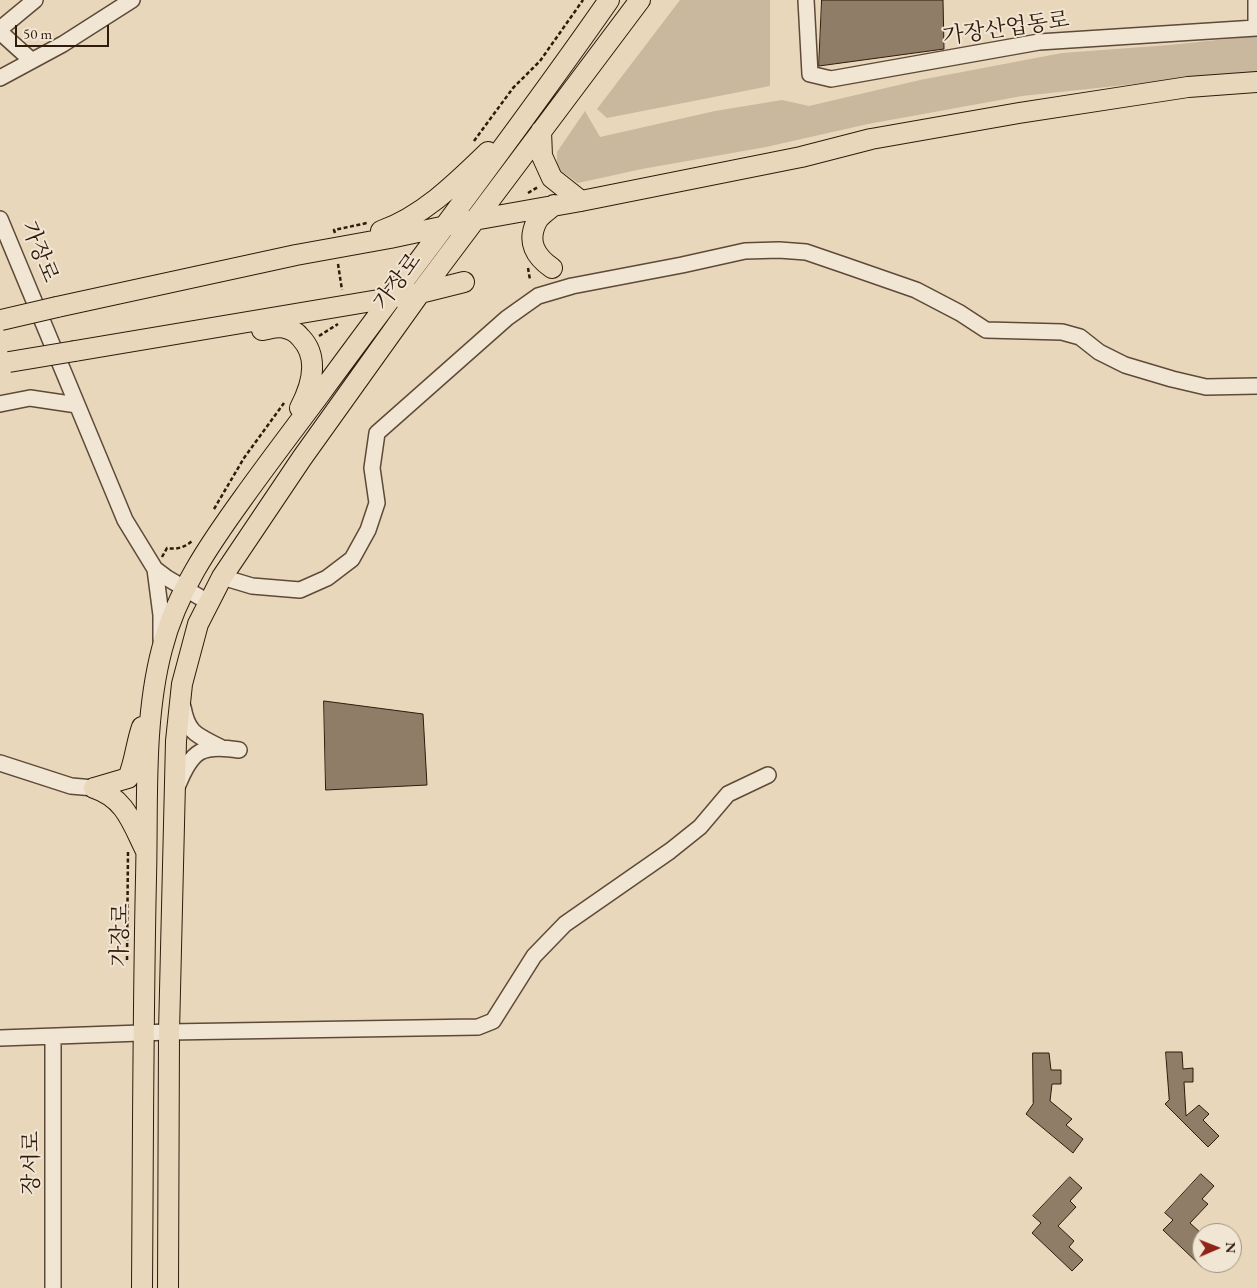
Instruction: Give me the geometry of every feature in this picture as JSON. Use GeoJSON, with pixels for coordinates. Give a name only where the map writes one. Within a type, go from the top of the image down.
{"type":"FeatureCollection","features":[{"type":"Feature","properties":{"kind":"main road","name":"가장로"},"geometry":{"type":"LineString","coordinates":[[142,1288],[149,746],[153,694],[162,649],[170,624],[185,589],[207,549],[609,0]]}},
{"type":"Feature","properties":{"kind":"main road","name":"가장로"},"geometry":{"type":"LineString","coordinates":[[168,1288],[169,1032],[176,741],[182,684],[198,624],[222,576],[296,466],[442,263],[640,0]]}},
{"type":"Feature","properties":{"kind":"main road"},"geometry":{"type":"LineString","coordinates":[[1,321],[336,246],[441,231],[474,220],[581,201],[801,157],[871,139],[1188,86],[1257,82]]}},
{"type":"Feature","properties":{"kind":"main road"},"geometry":{"type":"LineString","coordinates":[[336,246],[384,230],[412,216],[462,176],[523,118]]}},
{"type":"Feature","properties":{"kind":"main road"},"geometry":{"type":"LineString","coordinates":[[541,130],[542,156],[552,178],[581,201]]}},
{"type":"Feature","properties":{"kind":"main road"},"geometry":{"type":"LineString","coordinates":[[552,268],[541,261],[535,253],[532,235],[537,221],[554,205]]}},
{"type":"Feature","properties":{"kind":"main road"},"geometry":{"type":"LineString","coordinates":[[4,362],[420,293],[464,282],[451,276],[442,263],[441,231]]}},
{"type":"Feature","properties":{"kind":"main road"},"geometry":{"type":"LineString","coordinates":[[82,350],[148,347],[284,327],[296,332],[306,344],[310,354],[312,373],[308,393],[272,459]]}},
{"type":"Feature","properties":{"kind":"main road"},"geometry":{"type":"LineString","coordinates":[[94,788],[128,778],[132,769],[136,745],[153,694]]}},
{"type":"Feature","properties":{"kind":"main road"},"geometry":{"type":"LineString","coordinates":[[94,788],[108,792],[121,805],[128,814],[147,852]]}},
{"type":"Feature","properties":{"kind":"street"},"geometry":{"type":"LineString","coordinates":[[31,60],[0,30],[35,0]]}},
{"type":"Feature","properties":{"kind":"street"},"geometry":{"type":"LineString","coordinates":[[0,78],[63,44],[132,0]]}},
{"type":"Feature","properties":{"kind":"street","name":"가장산업동로"},"geometry":{"type":"LineString","coordinates":[[806,0],[810,74],[831,79],[1039,42],[1256,28],[1256,0]]}},
{"type":"Feature","properties":{"kind":"street","name":"가장로"},"geometry":{"type":"LineString","coordinates":[[0,220],[76,405],[126,520],[155,569],[208,602]]}},
{"type":"Feature","properties":{"kind":"street"},"geometry":{"type":"LineString","coordinates":[[222,576],[252,586],[300,590],[327,578],[352,559],[368,530],[377,503],[372,468],[377,433],[507,318],[538,296],[572,286],[682,265],[745,250],[806,252],[916,290],[960,313],[986,330],[1062,332],[1080,337],[1099,352],[1124,365],[1172,379],[1206,387],[1257,386]]}},
{"type":"Feature","properties":{"kind":"street"},"geometry":{"type":"LineString","coordinates":[[0,404],[30,398],[76,405]]}},
{"type":"Feature","properties":{"kind":"street"},"geometry":{"type":"LineString","coordinates":[[155,569],[161,616],[162,649]]}},
{"type":"Feature","properties":{"kind":"street"},"geometry":{"type":"LineString","coordinates":[[182,684],[182,704],[186,722],[193,732],[220,747]]}},
{"type":"Feature","properties":{"kind":"street"},"geometry":{"type":"LineString","coordinates":[[174,793],[186,764],[196,754],[209,748],[220,747],[239,750]]}},
{"type":"Feature","properties":{"kind":"street"},"geometry":{"type":"LineString","coordinates":[[0,763],[71,786],[94,788]]}},
{"type":"Feature","properties":{"kind":"street"},"geometry":{"type":"LineString","coordinates":[[0,1038],[53,1038],[169,1032],[478,1027],[493,1021],[534,956],[565,924],[670,851],[700,827],[728,794],[768,775]]}},
{"type":"Feature","properties":{"kind":"street","name":"장서로"},"geometry":{"type":"LineString","coordinates":[[53,1038],[53,1288]]}},
{"type":"Feature","properties":{"kind":"path"},"geometry":{"type":"LineString","coordinates":[[472,144],[513,88],[540,61],[583,0]]}},
{"type":"Feature","properties":{"kind":"path"},"geometry":{"type":"LineString","coordinates":[[306,344],[345,320],[334,230],[372,221]]}},
{"type":"Feature","properties":{"kind":"path"},"geometry":{"type":"LineString","coordinates":[[211,514],[244,458],[288,399]]}},
{"type":"Feature","properties":{"kind":"path"},"geometry":{"type":"LineString","coordinates":[[167,548],[173,549],[189,545],[197,536]]}},
{"type":"Feature","properties":{"kind":"shaded area"},"geometry":{"type":"Polygon","coordinates":[[[680,0],[770,0],[770,86],[607,118],[597,109],[680,0]]]}},
{"type":"Feature","properties":{"kind":"shaded area"},"geometry":{"type":"Polygon","coordinates":[[[1257,36],[1257,76],[1182,79],[1022,96],[868,124],[766,147],[642,169],[578,183],[557,168],[557,152],[585,111],[600,137],[715,111],[782,100],[809,106],[920,80],[1062,53],[1257,36]]]}},
{"type":"Feature","properties":{"kind":"building"},"geometry":{"type":"Polygon","coordinates":[[[822,0],[943,0],[944,49],[819,66],[822,0]]]}},
{"type":"Feature","properties":{"kind":"building"},"geometry":{"type":"Polygon","coordinates":[[[324,701],[423,714],[427,785],[326,790],[324,701]]]}},
{"type":"Feature","properties":{"kind":"building"},"geometry":{"type":"Polygon","coordinates":[[[1166,1052],[1182,1052],[1183,1069],[1193,1068],[1193,1082],[1184,1082],[1186,1116],[1199,1105],[1209,1114],[1203,1120],[1219,1136],[1208,1147],[1165,1104],[1169,1100],[1166,1052]]]}},
{"type":"Feature","properties":{"kind":"building"},"geometry":{"type":"Polygon","coordinates":[[[1033,1053],[1049,1053],[1051,1070],[1061,1070],[1061,1084],[1052,1084],[1050,1101],[1072,1119],[1066,1125],[1083,1139],[1073,1153],[1026,1114],[1033,1104],[1033,1053]]]}},
{"type":"Feature","properties":{"kind":"building"},"geometry":{"type":"Polygon","coordinates":[[[1201,1174],[1214,1186],[1202,1199],[1208,1204],[1190,1223],[1192,1225],[1192,1258],[1163,1230],[1173,1220],[1165,1213],[1201,1174]]]}},
{"type":"Feature","properties":{"kind":"building"},"geometry":{"type":"Polygon","coordinates":[[[1070,1177],[1082,1188],[1070,1201],[1076,1207],[1058,1226],[1074,1241],[1069,1247],[1083,1260],[1072,1271],[1032,1233],[1041,1223],[1033,1216],[1070,1177]]]}}]}
